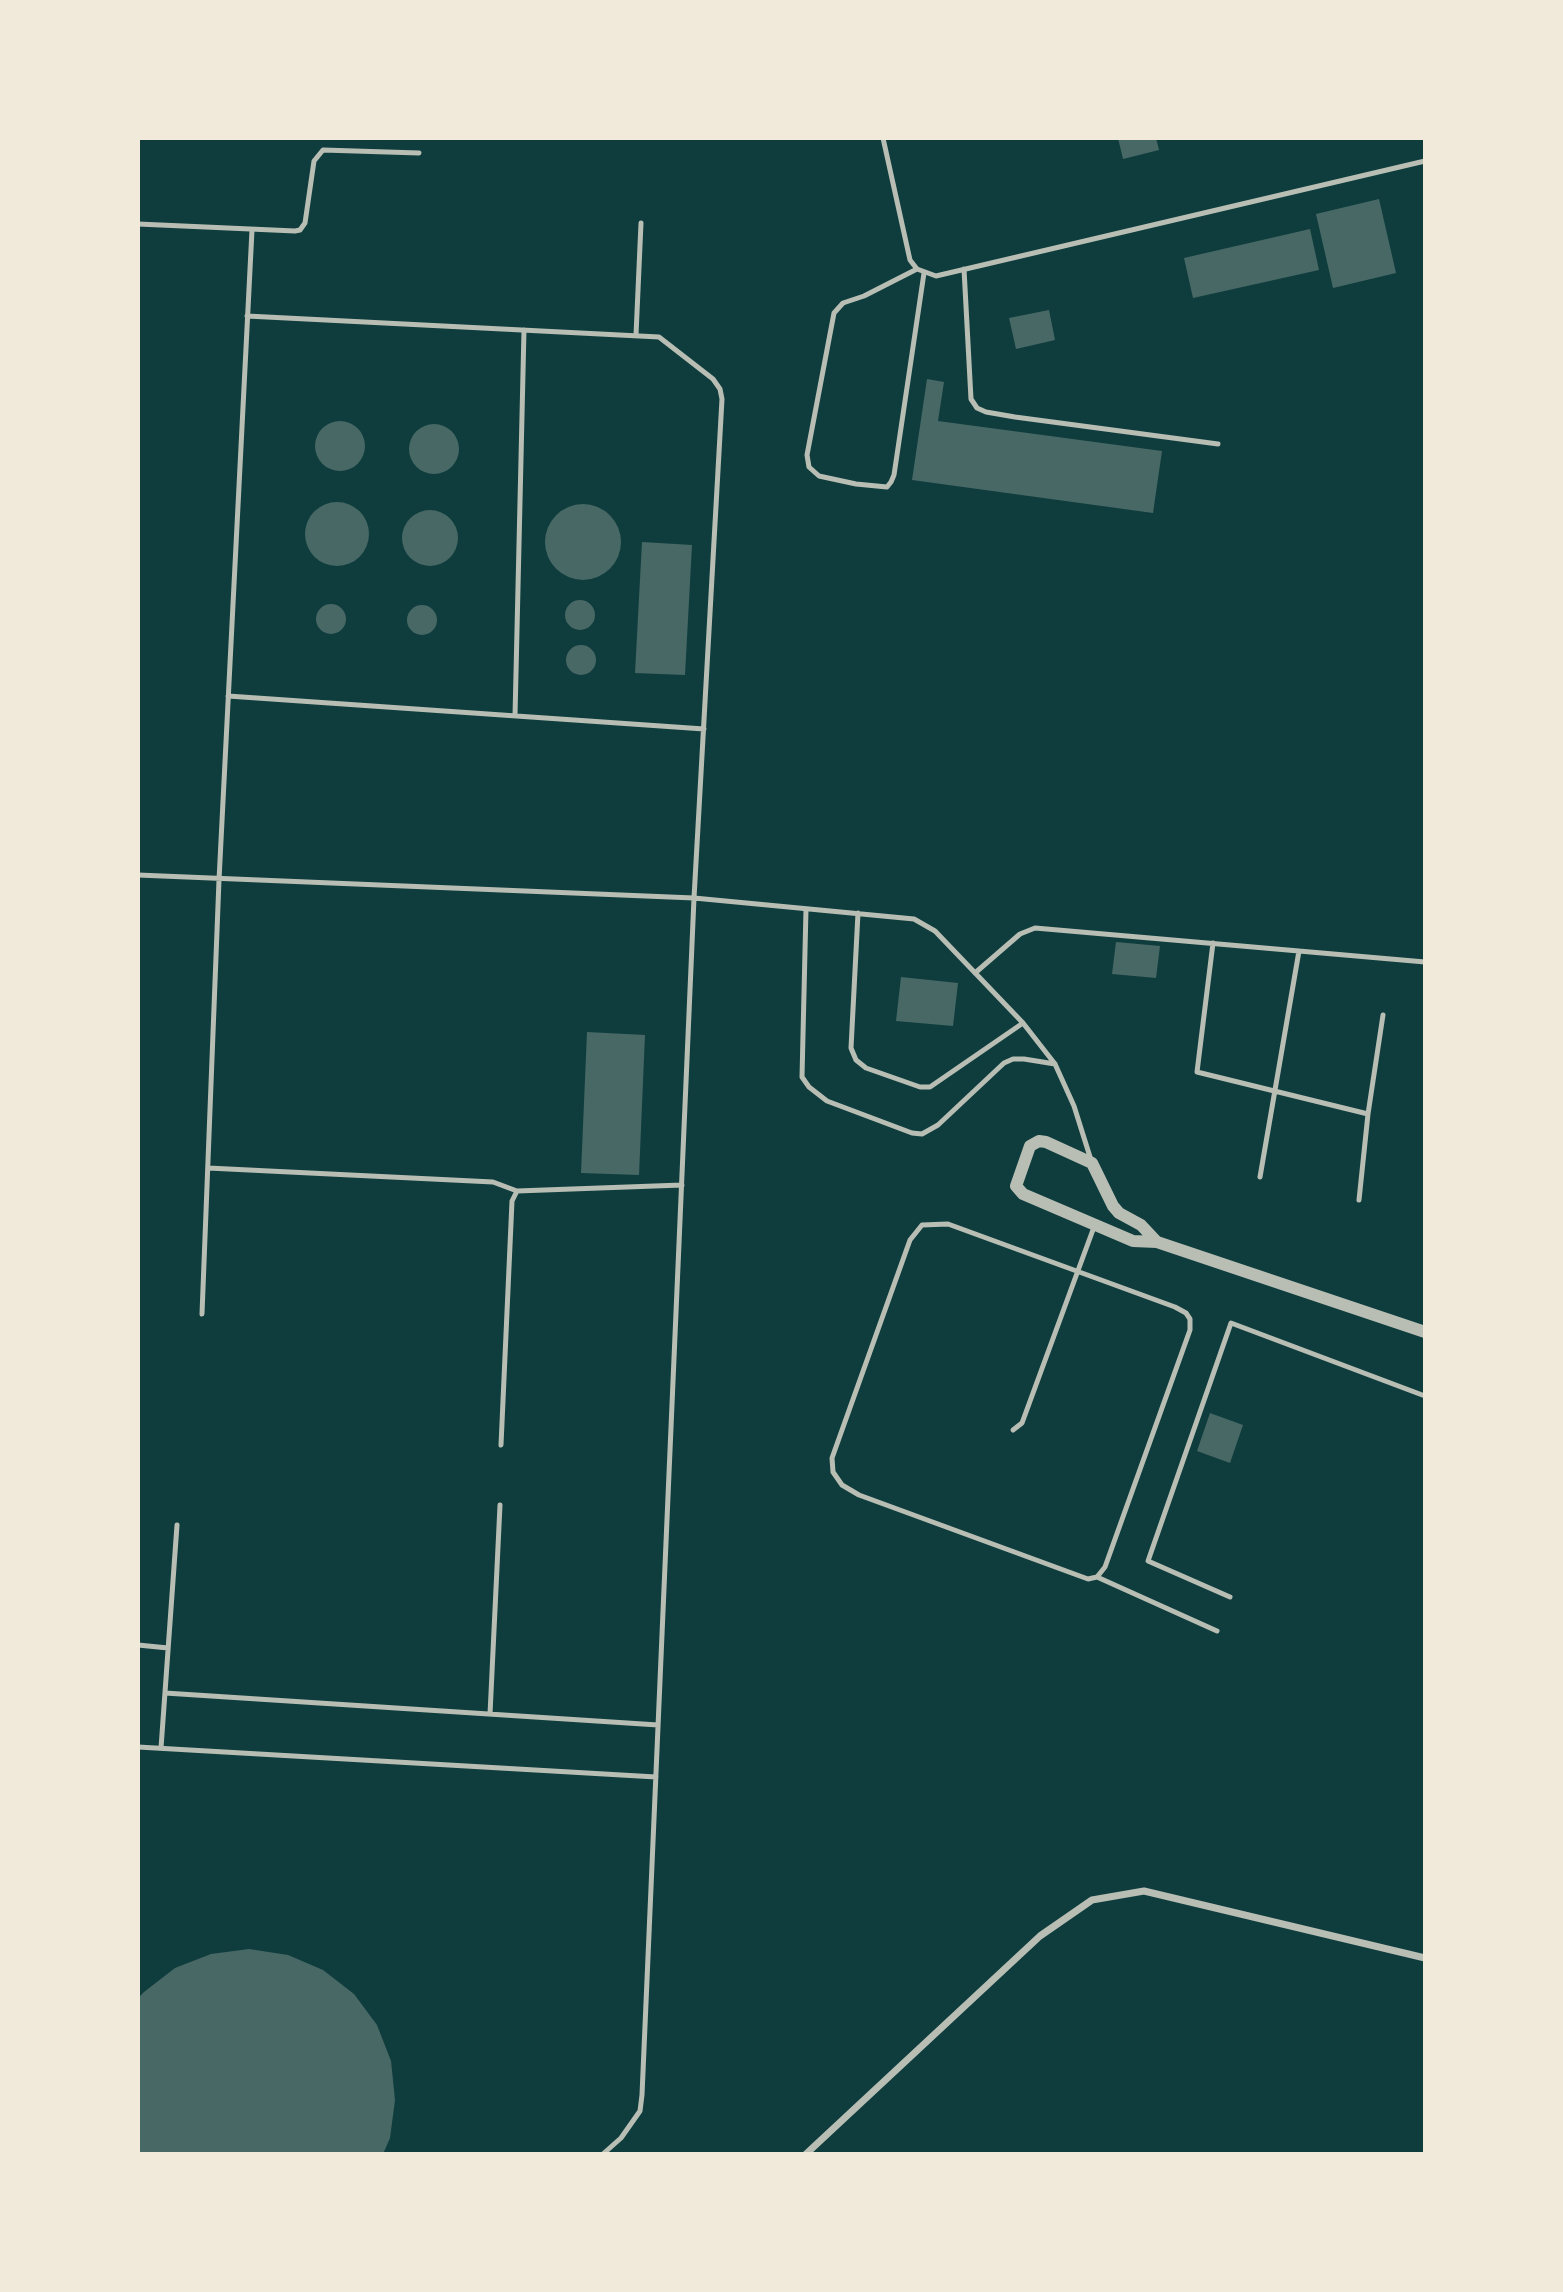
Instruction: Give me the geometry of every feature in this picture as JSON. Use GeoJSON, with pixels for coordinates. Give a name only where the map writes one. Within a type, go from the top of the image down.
{"type":"FeatureCollection","features":[{"type":"Feature","properties":{"kind":"street"},"geometry":{"type":"LineString","coordinates":[[1157,1242],[1141,1225],[1119,1213],[1113,1206],[1092,1163],[1046,1142],[1034,1142],[1016,1186],[1023,1194],[1094,1227],[1133,1241],[1157,1242],[1425,1332]]}},
{"type":"Feature","properties":{"kind":"street"},"geometry":{"type":"LineString","coordinates":[[806,2154],[1040,1936],[1092,1900],[1144,1891],[1425,1958]]}},
{"type":"Feature","properties":{"kind":"lane"},"geometry":{"type":"LineString","coordinates":[[883,138],[910,260],[917,269],[936,276],[1425,161]]}},
{"type":"Feature","properties":{"kind":"lane"},"geometry":{"type":"LineString","coordinates":[[138,224],[295,231],[303,227],[314,161],[323,150],[419,153]]}},
{"type":"Feature","properties":{"kind":"lane"},"geometry":{"type":"LineString","coordinates":[[636,335],[641,223]]}},
{"type":"Feature","properties":{"kind":"lane"},"geometry":{"type":"LineString","coordinates":[[202,1314],[219,880],[252,230]]}},
{"type":"Feature","properties":{"kind":"lane"},"geometry":{"type":"LineString","coordinates":[[917,269],[864,296],[843,303],[834,313],[807,455],[809,467],[819,476],[887,487],[891,482],[924,273]]}},
{"type":"Feature","properties":{"kind":"lane"},"geometry":{"type":"LineString","coordinates":[[964,269],[971,399],[977,408],[1015,417],[1218,444]]}},
{"type":"Feature","properties":{"kind":"lane"},"geometry":{"type":"LineString","coordinates":[[247,316],[659,337],[713,379],[720,389],[722,399],[694,898],[640,2111],[621,2138],[603,2154]]}},
{"type":"Feature","properties":{"kind":"lane"},"geometry":{"type":"LineString","coordinates":[[515,716],[524,330]]}},
{"type":"Feature","properties":{"kind":"lane"},"geometry":{"type":"LineString","coordinates":[[228,696],[704,729]]}},
{"type":"Feature","properties":{"kind":"lane"},"geometry":{"type":"LineString","coordinates":[[138,875],[694,898],[915,919],[935,931],[1023,1023],[1055,1064],[1074,1106],[1092,1163]]}},
{"type":"Feature","properties":{"kind":"lane"},"geometry":{"type":"LineString","coordinates":[[806,909],[802,1077],[809,1087],[827,1101],[912,1133],[922,1134],[938,1125],[1004,1063],[1013,1059],[1024,1059],[1055,1064]]}},
{"type":"Feature","properties":{"kind":"lane"},"geometry":{"type":"LineString","coordinates":[[858,914],[851,1048],[856,1060],[866,1068],[920,1087],[930,1087],[1023,1023]]}},
{"type":"Feature","properties":{"kind":"lane"},"geometry":{"type":"LineString","coordinates":[[975,973],[1020,934],[1035,928],[1425,962]]}},
{"type":"Feature","properties":{"kind":"lane"},"geometry":{"type":"LineString","coordinates":[[1213,943],[1197,1072],[1368,1114]]}},
{"type":"Feature","properties":{"kind":"lane"},"geometry":{"type":"LineString","coordinates":[[1260,1177],[1299,951]]}},
{"type":"Feature","properties":{"kind":"lane"},"geometry":{"type":"LineString","coordinates":[[1359,1200],[1368,1114],[1383,1015]]}},
{"type":"Feature","properties":{"kind":"lane"},"geometry":{"type":"LineString","coordinates":[[208,1168],[493,1182],[517,1191],[682,1185]]}},
{"type":"Feature","properties":{"kind":"lane"},"geometry":{"type":"LineString","coordinates":[[501,1445],[512,1201],[517,1191]]}},
{"type":"Feature","properties":{"kind":"lane"},"geometry":{"type":"LineString","coordinates":[[1097,1577],[1105,1567],[1190,1329],[1191,1319],[1186,1312],[1175,1307],[948,1224],[922,1225],[910,1240],[832,1458],[833,1472],[842,1485],[859,1494],[1088,1579],[1097,1577],[1217,1631]]}},
{"type":"Feature","properties":{"kind":"lane"},"geometry":{"type":"LineString","coordinates":[[1013,1430],[1022,1423],[1094,1227]]}},
{"type":"Feature","properties":{"kind":"lane"},"geometry":{"type":"LineString","coordinates":[[1230,1597],[1148,1561],[1231,1323],[1425,1396]]}},
{"type":"Feature","properties":{"kind":"lane"},"geometry":{"type":"LineString","coordinates":[[490,1714],[500,1505]]}},
{"type":"Feature","properties":{"kind":"lane"},"geometry":{"type":"LineString","coordinates":[[161,1748],[177,1525]]}},
{"type":"Feature","properties":{"kind":"lane"},"geometry":{"type":"LineString","coordinates":[[138,1645],[168,1648]]}},
{"type":"Feature","properties":{"kind":"lane"},"geometry":{"type":"LineString","coordinates":[[165,1693],[658,1725]]}},
{"type":"Feature","properties":{"kind":"lane"},"geometry":{"type":"LineString","coordinates":[[138,1746],[656,1777]]}},
{"type":"Feature","properties":{"kind":"building"},"geometry":{"type":"Polygon","coordinates":[[[1118,138],[1156,138],[1159,150],[1123,159],[1118,138]]]}},
{"type":"Feature","properties":{"kind":"building"},"geometry":{"type":"Polygon","coordinates":[[[1379,199],[1396,273],[1333,288],[1316,214],[1379,199]]]}},
{"type":"Feature","properties":{"kind":"building"},"geometry":{"type":"Polygon","coordinates":[[[1310,229],[1319,270],[1193,298],[1184,258],[1310,229]]]}},
{"type":"Feature","properties":{"kind":"building"},"geometry":{"type":"Polygon","coordinates":[[[1049,310],[1055,340],[1016,349],[1009,318],[1049,310]]]}},
{"type":"Feature","properties":{"kind":"building"},"geometry":{"type":"Polygon","coordinates":[[[927,379],[944,382],[938,421],[1162,451],[1153,513],[912,480],[927,379]]]}},
{"type":"Feature","properties":{"kind":"building"},"geometry":{"type":"Polygon","coordinates":[[[340,421],[357,429],[365,446],[357,463],[340,471],[323,463],[315,446],[323,429],[340,421]]]}},
{"type":"Feature","properties":{"kind":"building"},"geometry":{"type":"Polygon","coordinates":[[[434,424],[451,432],[459,449],[451,466],[434,474],[417,466],[409,449],[417,432],[434,424]]]}},
{"type":"Feature","properties":{"kind":"building"},"geometry":{"type":"Polygon","coordinates":[[[337,502],[355,508],[363,516],[369,534],[363,552],[355,560],[337,566],[319,560],[311,552],[305,534],[311,516],[319,508],[337,502]]]}},
{"type":"Feature","properties":{"kind":"building"},"geometry":{"type":"Polygon","coordinates":[[[583,504],[598,507],[610,515],[618,527],[621,542],[618,557],[610,569],[598,577],[583,580],[568,577],[556,569],[548,557],[545,542],[548,527],[556,515],[568,507],[583,504]]]}},
{"type":"Feature","properties":{"kind":"building"},"geometry":{"type":"Polygon","coordinates":[[[430,510],[441,512],[450,518],[456,527],[456,549],[450,558],[441,564],[430,566],[419,564],[410,558],[404,549],[402,538],[404,527],[410,518],[419,512],[430,510]]]}},
{"type":"Feature","properties":{"kind":"building"},"geometry":{"type":"Polygon","coordinates":[[[642,542],[692,545],[685,675],[635,673],[642,542]]]}},
{"type":"Feature","properties":{"kind":"building"},"geometry":{"type":"Polygon","coordinates":[[[580,600],[591,604],[595,615],[591,626],[580,630],[569,626],[565,615],[569,604],[580,600]]]}},
{"type":"Feature","properties":{"kind":"building"},"geometry":{"type":"Polygon","coordinates":[[[331,604],[342,608],[346,619],[342,630],[331,634],[320,630],[316,619],[320,608],[331,604]]]}},
{"type":"Feature","properties":{"kind":"building"},"geometry":{"type":"Polygon","coordinates":[[[422,605],[433,609],[437,620],[433,631],[422,635],[411,631],[407,620],[411,609],[422,605]]]}},
{"type":"Feature","properties":{"kind":"building"},"geometry":{"type":"Polygon","coordinates":[[[581,645],[592,649],[596,660],[592,671],[581,675],[570,671],[566,660],[570,649],[581,645]]]}},
{"type":"Feature","properties":{"kind":"building"},"geometry":{"type":"Polygon","coordinates":[[[1116,942],[1160,946],[1156,978],[1112,974],[1116,942]]]}},
{"type":"Feature","properties":{"kind":"building"},"geometry":{"type":"Polygon","coordinates":[[[901,977],[958,983],[953,1026],[896,1021],[901,977]]]}},
{"type":"Feature","properties":{"kind":"building"},"geometry":{"type":"Polygon","coordinates":[[[587,1032],[645,1035],[639,1175],[581,1173],[587,1032]]]}},
{"type":"Feature","properties":{"kind":"building"},"geometry":{"type":"Polygon","coordinates":[[[1210,1413],[1243,1425],[1230,1463],[1197,1451],[1210,1413]]]}},
{"type":"Feature","properties":{"kind":"building"},"geometry":{"type":"Polygon","coordinates":[[[249,1949],[288,1955],[323,1970],[354,1994],[377,2025],[391,2061],[395,2100],[390,2138],[383,2154],[138,2154],[138,1998],[175,1968],[211,1954],[249,1949]]]}}]}
